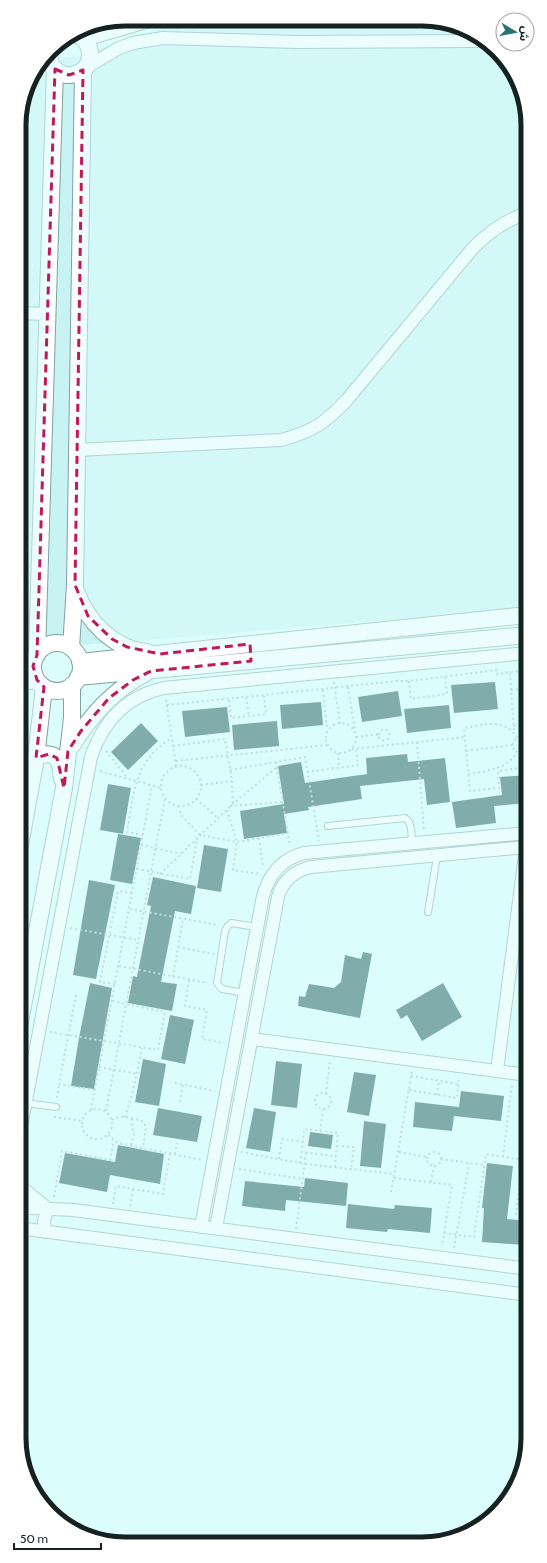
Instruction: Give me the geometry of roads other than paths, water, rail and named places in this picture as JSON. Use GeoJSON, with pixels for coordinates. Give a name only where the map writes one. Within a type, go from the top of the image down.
{"type":"FeatureCollection","features":[{"type":"Feature","properties":{"kind":"street"},"geometry":{"type":"LineString","coordinates":[[87,34],[123,26]]}},
{"type":"Feature","properties":{"kind":"street"},"geometry":{"type":"LineString","coordinates":[[71,648],[74,585],[84,69],[90,57],[88,46],[82,36]]}},
{"type":"Feature","properties":{"kind":"street"},"geometry":{"type":"LineString","coordinates":[[49,64],[64,74],[69,75],[79,73],[119,48],[163,38],[296,42],[474,41]]}},
{"type":"Feature","properties":{"kind":"street"},"geometry":{"type":"LineString","coordinates":[[26,812],[36,758],[41,684],[30,659],[47,314],[49,64]]}},
{"type":"Feature","properties":{"kind":"street"},"geometry":{"type":"LineString","coordinates":[[77,450],[281,440],[299,435],[317,427],[346,401],[473,248],[489,233],[507,221],[521,215]]}},
{"type":"Feature","properties":{"kind":"street"},"geometry":{"type":"LineString","coordinates":[[26,313],[47,314]]}},
{"type":"Feature","properties":{"kind":"street"},"geometry":{"type":"LineString","coordinates":[[74,585],[88,616],[112,639],[127,647],[144,652],[160,654]]}},
{"type":"Feature","properties":{"kind":"street"},"geometry":{"type":"LineString","coordinates":[[26,683],[41,684],[49,689],[64,690],[77,675],[160,654],[521,617]]}},
{"type":"Feature","properties":{"kind":"street"},"geometry":{"type":"LineString","coordinates":[[77,675],[151,671],[521,636]]}},
{"type":"Feature","properties":{"kind":"street"},"geometry":{"type":"LineString","coordinates":[[26,990],[64,788],[77,675],[77,654],[71,648],[62,644],[52,643],[43,647],[30,659]]}},
{"type":"Feature","properties":{"kind":"street"},"geometry":{"type":"LineString","coordinates":[[250,644],[251,661]]}},
{"type":"Feature","properties":{"kind":"street"},"geometry":{"type":"LineString","coordinates":[[26,1098],[91,757],[97,740],[110,720],[120,710],[143,695],[164,688],[521,654]]}},
{"type":"Feature","properties":{"kind":"street"},"geometry":{"type":"LineString","coordinates":[[68,752],[90,719],[109,698],[132,680],[151,671]]}},
{"type":"Feature","properties":{"kind":"street"},"geometry":{"type":"LineString","coordinates":[[36,758],[44,754],[53,755],[57,758],[64,788]]}},
{"type":"Feature","properties":{"kind":"street"},"geometry":{"type":"LineString","coordinates":[[201,1227],[265,887],[265,875],[292,858],[304,853],[521,834]]}},
{"type":"Feature","properties":{"kind":"street"},"geometry":{"type":"LineString","coordinates":[[216,1228],[278,897],[283,885],[291,876],[302,869],[311,867],[521,848]]}},
{"type":"Feature","properties":{"kind":"street"},"geometry":{"type":"LineString","coordinates":[[497,1071],[521,886]]}},
{"type":"Feature","properties":{"kind":"street"},"geometry":{"type":"LineString","coordinates":[[252,1039],[521,1074]]}},
{"type":"Feature","properties":{"kind":"street"},"geometry":{"type":"LineString","coordinates":[[26,1191],[50,1209]]}},
{"type":"Feature","properties":{"kind":"street"},"geometry":{"type":"LineString","coordinates":[[26,1207],[73,1210],[521,1268]]}},
{"type":"Feature","properties":{"kind":"street"},"geometry":{"type":"LineString","coordinates":[[46,1232],[44,1220],[50,1209]]}},
{"type":"Feature","properties":{"kind":"street"},"geometry":{"type":"LineString","coordinates":[[26,1230],[521,1294]]}},
{"type":"Feature","properties":{"kind":"lane"},"geometry":{"type":"LineString","coordinates":[[328,826],[405,818],[410,824],[418,843]]}},
{"type":"Feature","properties":{"kind":"lane"},"geometry":{"type":"LineString","coordinates":[[428,912],[437,856]]}},
{"type":"Feature","properties":{"kind":"lane"},"geometry":{"type":"LineString","coordinates":[[245,993],[222,989],[217,985],[221,955],[227,927],[231,923],[257,927]]}},
{"type":"Feature","properties":{"kind":"lane"},"geometry":{"type":"LineString","coordinates":[[26,1103],[56,1107]]}}]}
